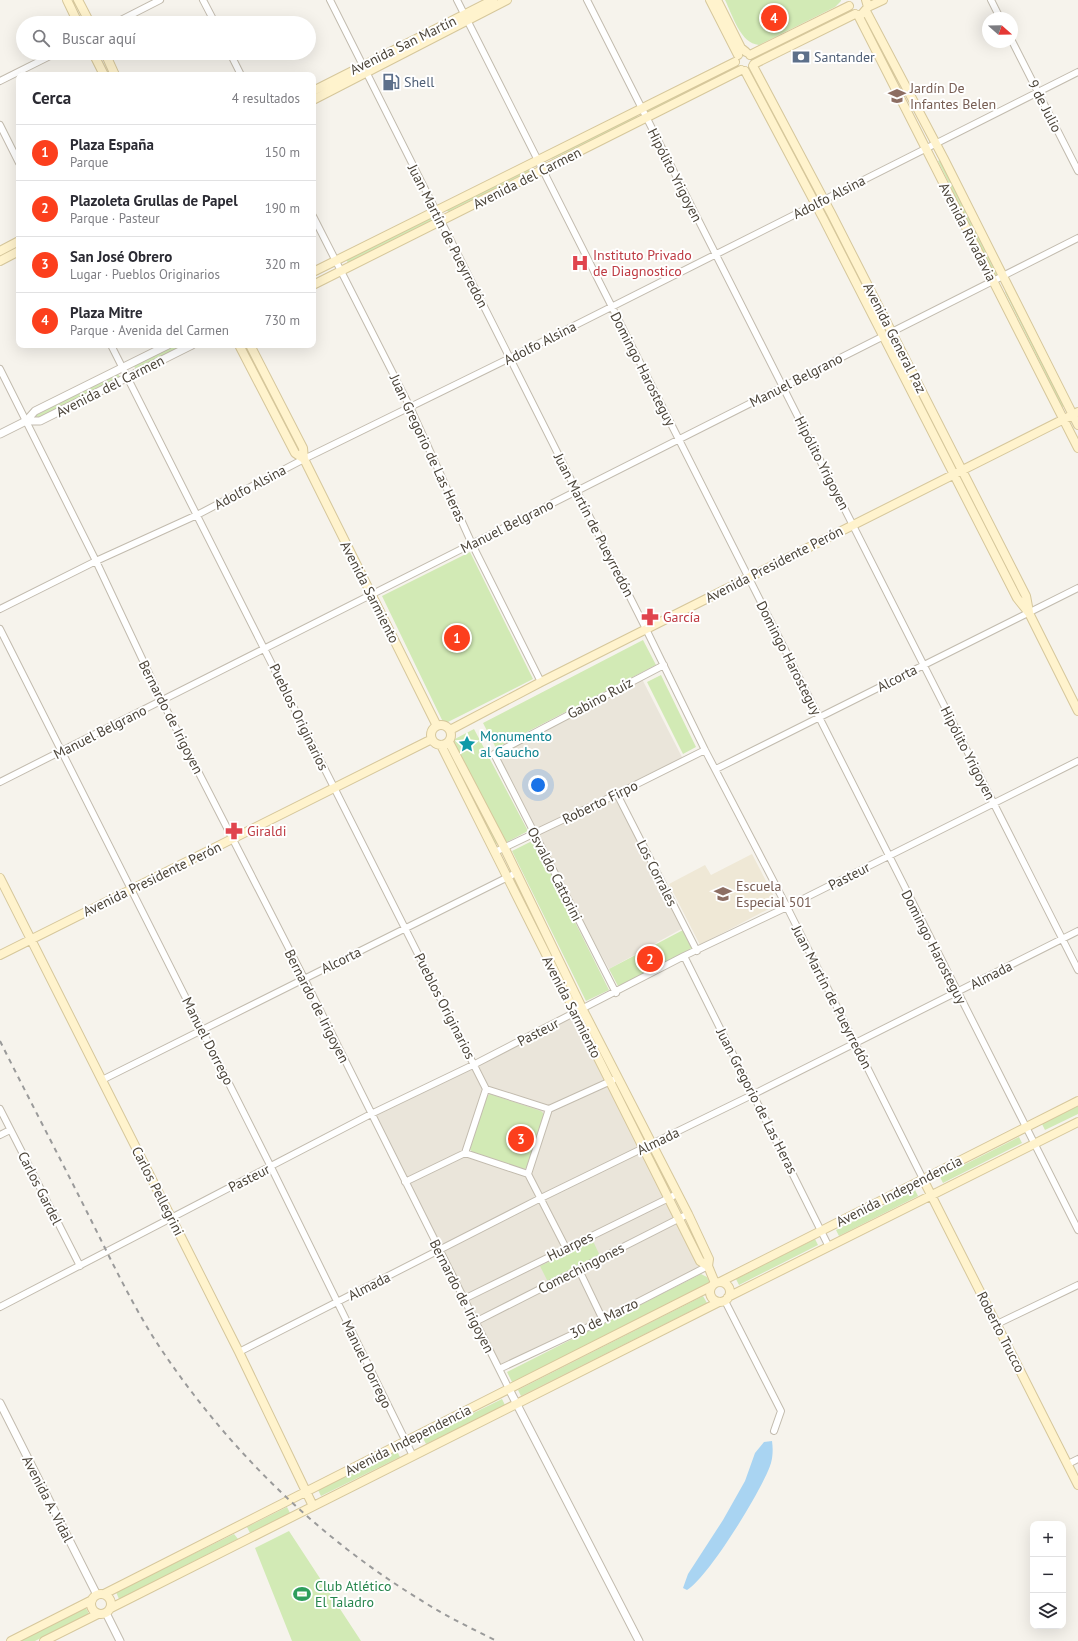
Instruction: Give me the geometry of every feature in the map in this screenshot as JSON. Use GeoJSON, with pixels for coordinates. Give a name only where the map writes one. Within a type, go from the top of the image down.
{"type":"FeatureCollection","features":[{"type":"Feature","properties":{"kind":"main road"},"geometry":{"type":"LineString","coordinates":[[67,0],[75,16]]}},
{"type":"Feature","properties":{"kind":"main road"},"geometry":{"type":"LineString","coordinates":[[78,0],[86,16]]}},
{"type":"Feature","properties":{"kind":"main road","name":"Avenida San Martín"},"geometry":{"type":"LineString","coordinates":[[316,90],[364,68],[465,17],[493,0]]}},
{"type":"Feature","properties":{"kind":"main road"},"geometry":{"type":"LineString","coordinates":[[465,17],[507,0]]}},
{"type":"Feature","properties":{"kind":"main road"},"geometry":{"type":"LineString","coordinates":[[710,0],[736,59],[743,71],[748,71],[754,65],[857,15],[867,6],[883,0]]}},
{"type":"Feature","properties":{"kind":"main road"},"geometry":{"type":"LineString","coordinates":[[717,0],[741,48],[754,59],[754,65]]}},
{"type":"Feature","properties":{"kind":"main road"},"geometry":{"type":"LineString","coordinates":[[736,59],[849,2]]}},
{"type":"Feature","properties":{"kind":"main road","name":"Avenida Rivadavia"},"geometry":{"type":"LineString","coordinates":[[849,2],[851,11],[857,15],[1078,448]]}},
{"type":"Feature","properties":{"kind":"main road","name":"Avenida Rivadavia"},"geometry":{"type":"LineString","coordinates":[[867,6],[1003,276],[1075,413],[1078,425]]}},
{"type":"Feature","properties":{"kind":"main road","name":"Avenida del Carmen"},"geometry":{"type":"LineString","coordinates":[[316,271],[736,59]]}},
{"type":"Feature","properties":{"kind":"main road"},"geometry":{"type":"LineString","coordinates":[[96,60],[102,72]]}},
{"type":"Feature","properties":{"kind":"main road"},"geometry":{"type":"LineString","coordinates":[[108,60],[114,72]]}},
{"type":"Feature","properties":{"kind":"main road","name":"Avenida General Paz"},"geometry":{"type":"LineString","coordinates":[[754,65],[824,199],[1026,596],[1029,613]]}},
{"type":"Feature","properties":{"kind":"main road","name":"Avenida San Martín"},"geometry":{"type":"LineString","coordinates":[[316,98],[364,68]]}},
{"type":"Feature","properties":{"kind":"main road","name":"Avenida del Carmen"},"geometry":{"type":"LineString","coordinates":[[316,284],[743,71]]}},
{"type":"Feature","properties":{"kind":"main road","name":"Avenida General Paz"},"geometry":{"type":"LineString","coordinates":[[743,71],[815,203],[882,337],[954,473],[1017,598],[1029,613],[1078,711]]}},
{"type":"Feature","properties":{"kind":"main road"},"geometry":{"type":"LineString","coordinates":[[0,251],[16,243]]}},
{"type":"Feature","properties":{"kind":"main road"},"geometry":{"type":"LineString","coordinates":[[0,261],[16,253]]}},
{"type":"Feature","properties":{"kind":"main road","name":"Avenida Sarmiento"},"geometry":{"type":"LineString","coordinates":[[240,348],[294,453],[304,459]]}},
{"type":"Feature","properties":{"kind":"main road","name":"Avenida Sarmiento"},"geometry":{"type":"LineString","coordinates":[[252,348],[303,448],[304,459],[437,726]]}},
{"type":"Feature","properties":{"kind":"main road","name":"Avenida Presidente Perón"},"geometry":{"type":"LineString","coordinates":[[450,730],[541,682],[1075,413]]}},
{"type":"Feature","properties":{"kind":"main road"},"geometry":{"type":"LineString","coordinates":[[444,725],[450,730],[452,735],[445,743],[435,742],[432,739],[432,730],[437,726],[444,725]]}},
{"type":"Feature","properties":{"kind":"main road","name":"Avenida Presidente Perón"},"geometry":{"type":"LineString","coordinates":[[0,956],[30,939],[131,888],[233,839],[432,739]]}},
{"type":"Feature","properties":{"kind":"main road","name":"Avenida Sarmiento"},"geometry":{"type":"LineString","coordinates":[[445,743],[504,848],[610,1081],[647,1147],[688,1214],[708,1259],[708,1266],[716,1284]]}},
{"type":"Feature","properties":{"kind":"main road","name":"Avenida Sarmiento"},"geometry":{"type":"LineString","coordinates":[[445,743],[508,878],[579,1012],[618,1077],[668,1197],[700,1261],[708,1266]]}},
{"type":"Feature","properties":{"kind":"main road","name":"Carlos Pellegrini"},"geometry":{"type":"LineString","coordinates":[[0,878],[239,1352],[313,1506]]}},
{"type":"Feature","properties":{"kind":"main road","name":"Avenida Independencia"},"geometry":{"type":"LineString","coordinates":[[12,1641],[97,1596],[307,1492],[1078,1101]]}},
{"type":"Feature","properties":{"kind":"main road","name":"Avenida Independencia"},"geometry":{"type":"LineString","coordinates":[[44,1641],[105,1612],[1078,1122]]}},
{"type":"Feature","properties":{"kind":"main road","name":"Roberto Trucco"},"geometry":{"type":"LineString","coordinates":[[923,1179],[1078,1485]]}},
{"type":"Feature","properties":{"kind":"main road"},"geometry":{"type":"LineString","coordinates":[[716,1284],[728,1286],[730,1292],[724,1300],[711,1298],[710,1292],[716,1284]]}},
{"type":"Feature","properties":{"kind":"main road"},"geometry":{"type":"LineString","coordinates":[[97,1596],[110,1599],[105,1612],[92,1608],[97,1596]]}},
{"type":"Feature","properties":{"kind":"street"},"geometry":{"type":"LineString","coordinates":[[129,16],[160,0]]}},
{"type":"Feature","properties":{"kind":"street"},"geometry":{"type":"LineString","coordinates":[[204,0],[212,16]]}},
{"type":"Feature","properties":{"kind":"street","name":"Juan Martín de Pueyrredón"},"geometry":{"type":"LineString","coordinates":[[330,0],[577,491],[705,750],[787,907],[923,1179]]}},
{"type":"Feature","properties":{"kind":"street","name":"Domingo Harosteguy"},"geometry":{"type":"LineString","coordinates":[[457,0],[1078,1230]]}},
{"type":"Feature","properties":{"kind":"street","name":"Hipólito Yrigoyen"},"geometry":{"type":"LineString","coordinates":[[587,0],[1078,970]]}},
{"type":"Feature","properties":{"kind":"street"},"geometry":{"type":"LineString","coordinates":[[991,0],[997,12]]}},
{"type":"Feature","properties":{"kind":"street","name":"9 de Julio"},"geometry":{"type":"LineString","coordinates":[[1016,48],[1078,171]]}},
{"type":"Feature","properties":{"kind":"street"},"geometry":{"type":"LineString","coordinates":[[18,72],[42,60]]}},
{"type":"Feature","properties":{"kind":"street"},"geometry":{"type":"LineString","coordinates":[[234,60],[240,72]]}},
{"type":"Feature","properties":{"kind":"street","name":"Adolfo Alsina"},"geometry":{"type":"LineString","coordinates":[[0,609],[96,562],[197,516],[304,459],[612,307],[815,203],[1078,72]]}},
{"type":"Feature","properties":{"kind":"street"},"geometry":{"type":"LineString","coordinates":[[0,81],[16,73]]}},
{"type":"Feature","properties":{"kind":"street"},"geometry":{"type":"LineString","coordinates":[[0,125],[16,157]]}},
{"type":"Feature","properties":{"kind":"street","name":"Juan Gregorio de Las Heras"},"geometry":{"type":"LineString","coordinates":[[316,222],[410,407],[472,544],[541,682]]}},
{"type":"Feature","properties":{"kind":"street","name":"Manuel Belgrano"},"geometry":{"type":"LineString","coordinates":[[0,782],[1078,238]]}},
{"type":"Feature","properties":{"kind":"street","name":"Pueblos Originarios"},"geometry":{"type":"LineString","coordinates":[[112,348],[475,1064],[486,1089]]}},
{"type":"Feature","properties":{"kind":"street","name":"Avenida del Carmen"},"geometry":{"type":"LineString","coordinates":[[0,434],[26,420],[36,411],[162,348]]}},
{"type":"Feature","properties":{"kind":"street","name":"Avenida del Carmen"},"geometry":{"type":"LineString","coordinates":[[26,420],[40,421],[186,348]]}},
{"type":"Feature","properties":{"kind":"street","name":"Bernardo de Irigoyen"},"geometry":{"type":"LineString","coordinates":[[0,369],[96,562],[162,701],[304,978],[475,1322],[638,1641]]}},
{"type":"Feature","properties":{"kind":"street","name":"Alcorta"},"geometry":{"type":"LineString","coordinates":[[716,769],[1078,588]]}},
{"type":"Feature","properties":{"kind":"street","name":"Manuel Dorrego"},"geometry":{"type":"LineString","coordinates":[[0,629],[271,1167],[413,1456]]}},
{"type":"Feature","properties":{"kind":"street","name":"Gabino Ruíz"},"geometry":{"type":"LineString","coordinates":[[494,754],[664,665]]}},
{"type":"Feature","properties":{"kind":"street","name":"Roberto Firpo"},"geometry":{"type":"LineString","coordinates":[[495,852],[535,834],[705,750]]}},
{"type":"Feature","properties":{"kind":"street","name":"Osvaldo Cattorini"},"geometry":{"type":"LineString","coordinates":[[494,754],[616,993]]}},
{"type":"Feature","properties":{"kind":"street","name":"Pasteur"},"geometry":{"type":"LineString","coordinates":[[0,1307],[371,1114],[475,1064],[616,993],[684,956],[787,907],[1078,761]]}},
{"type":"Feature","properties":{"kind":"street","name":"Los Corrales"},"geometry":{"type":"LineString","coordinates":[[617,794],[697,951]]}},
{"type":"Feature","properties":{"kind":"street","name":"Alcorta"},"geometry":{"type":"LineString","coordinates":[[102,1080],[516,873]]}},
{"type":"Feature","properties":{"kind":"street","name":"Almada"},"geometry":{"type":"LineString","coordinates":[[239,1352],[541,1198],[855,1044],[1078,931]]}},
{"type":"Feature","properties":{"kind":"street","name":"Juan Gregorio de Las Heras"},"geometry":{"type":"LineString","coordinates":[[684,956],[830,1247]]}},
{"type":"Feature","properties":{"kind":"street"},"geometry":{"type":"LineString","coordinates":[[465,1153],[486,1089],[549,1109],[618,1077]]}},
{"type":"Feature","properties":{"kind":"street","name":"Carlos Gardel"},"geometry":{"type":"LineString","coordinates":[[0,1109],[80,1266]]}},
{"type":"Feature","properties":{"kind":"street"},"geometry":{"type":"LineString","coordinates":[[528,1174],[549,1109]]}},
{"type":"Feature","properties":{"kind":"street"},"geometry":{"type":"LineString","coordinates":[[0,1135],[10,1130]]}},
{"type":"Feature","properties":{"kind":"street"},"geometry":{"type":"LineString","coordinates":[[405,1182],[465,1153],[528,1174],[566,1248]]}},
{"type":"Feature","properties":{"kind":"street","name":"Huarpes"},"geometry":{"type":"LineString","coordinates":[[464,1299],[668,1197],[677,1194]]}},
{"type":"Feature","properties":{"kind":"street","name":"Comechingones"},"geometry":{"type":"LineString","coordinates":[[475,1322],[688,1214]]}},
{"type":"Feature","properties":{"kind":"street","name":"30 de Marzo"},"geometry":{"type":"LineString","coordinates":[[499,1369],[603,1320],[708,1266]]}},
{"type":"Feature","properties":{"kind":"street"},"geometry":{"type":"LineString","coordinates":[[579,1270],[603,1320]]}},
{"type":"Feature","properties":{"kind":"street"},"geometry":{"type":"LineString","coordinates":[[997,1324],[1078,1285]]}},
{"type":"Feature","properties":{"kind":"street"},"geometry":{"type":"LineString","coordinates":[[724,1300],[781,1411],[774,1431]]}},
{"type":"Feature","properties":{"kind":"street","name":"Avenida A. Vidal"},"geometry":{"type":"LineString","coordinates":[[0,1403],[97,1596]]}},
{"type":"Feature","properties":{"kind":"street"},"geometry":{"type":"LineString","coordinates":[[1068,1464],[1078,1459]]}},
{"type":"Feature","properties":{"kind":"street"},"geometry":{"type":"LineString","coordinates":[[105,1612],[120,1641]]}},
{"type":"Feature","properties":{"kind":"shaded area"},"geometry":{"type":"Polygon","coordinates":[[[641,677],[684,761],[617,794],[685,927],[609,969],[535,834],[494,754],[641,677]]]}},
{"type":"Feature","properties":{"kind":"shaded area","name":"Escuela Especial 501"},"geometry":{"type":"Polygon","coordinates":[[[752,854],[778,904],[700,945],[669,884],[705,865],[711,875],[752,854]]]}},
{"type":"Feature","properties":{"kind":"shaded area"},"geometry":{"type":"Polygon","coordinates":[[[583,1010],[643,1149],[708,1266],[499,1369],[371,1114],[583,1010]]]}},
{"type":"Feature","properties":{"kind":"green space"},"geometry":{"type":"Polygon","coordinates":[[[725,0],[841,1],[835,7],[759,45],[752,43],[742,34],[734,21],[725,0]]]}},
{"type":"Feature","properties":{"kind":"green space"},"geometry":{"type":"Polygon","coordinates":[[[845,11],[847,15],[763,57],[761,53],[845,11]]]}},
{"type":"Feature","properties":{"kind":"green space"},"geometry":{"type":"Polygon","coordinates":[[[731,67],[733,71],[649,113],[647,109],[731,67]]]}},
{"type":"Feature","properties":{"kind":"green space"},"geometry":{"type":"Polygon","coordinates":[[[636,114],[638,118],[552,159],[550,156],[636,114]]]}},
{"type":"Feature","properties":{"kind":"green space"},"geometry":{"type":"Polygon","coordinates":[[[940,160],[997,275],[995,276],[938,161],[940,160]]]}},
{"type":"Feature","properties":{"kind":"green space"},"geometry":{"type":"Polygon","coordinates":[[[530,167],[532,170],[448,212],[446,208],[530,167]]]}},
{"type":"Feature","properties":{"kind":"green space"},"geometry":{"type":"Polygon","coordinates":[[[827,212],[884,328],[882,329],[825,213],[827,212]]]}},
{"type":"Feature","properties":{"kind":"green space"},"geometry":{"type":"Polygon","coordinates":[[[430,217],[432,221],[348,263],[346,259],[430,217]]]}},
{"type":"Feature","properties":{"kind":"green space"},"geometry":{"type":"Polygon","coordinates":[[[1007,291],[1064,406],[1062,407],[1005,292],[1007,291]]]}},
{"type":"Feature","properties":{"kind":"green space"},"geometry":{"type":"Polygon","coordinates":[[[896,346],[953,461],[951,462],[894,347],[896,346]]]}},
{"type":"Feature","properties":{"kind":"green space"},"geometry":{"type":"Polygon","coordinates":[[[170,348],[179,348],[136,370],[134,366],[170,348]]]}},
{"type":"Feature","properties":{"kind":"green space"},"geometry":{"type":"Polygon","coordinates":[[[246,348],[248,348],[299,449],[297,450],[246,348]]]}},
{"type":"Feature","properties":{"kind":"green space"},"geometry":{"type":"Polygon","coordinates":[[[118,374],[120,377],[36,419],[34,416],[118,374]]]}},
{"type":"Feature","properties":{"kind":"green space"},"geometry":{"type":"Polygon","coordinates":[[[966,483],[1023,599],[1022,600],[964,484],[966,483]]]}},
{"type":"Feature","properties":{"kind":"green space"},"geometry":{"type":"Polygon","coordinates":[[[470,552],[533,679],[444,724],[382,596],[470,552]]]}},
{"type":"Feature","properties":{"kind":"green space"},"geometry":{"type":"Polygon","coordinates":[[[643,640],[656,665],[496,748],[483,723],[643,640]]]}},
{"type":"Feature","properties":{"kind":"green space"},"geometry":{"type":"Polygon","coordinates":[[[661,675],[696,747],[683,754],[647,682],[661,675]]]}},
{"type":"Feature","properties":{"kind":"green space"},"geometry":{"type":"Polygon","coordinates":[[[474,729],[528,831],[505,843],[451,741],[474,729]]]}},
{"type":"Feature","properties":{"kind":"green space"},"geometry":{"type":"Polygon","coordinates":[[[449,747],[498,843],[496,844],[447,748],[449,747]]]}},
{"type":"Feature","properties":{"kind":"green space"},"geometry":{"type":"Polygon","coordinates":[[[534,840],[609,990],[586,1001],[512,851],[534,840]]]}},
{"type":"Feature","properties":{"kind":"green space"},"geometry":{"type":"Polygon","coordinates":[[[519,886],[576,1001],[574,1002],[517,887],[519,886]]]}},
{"type":"Feature","properties":{"kind":"green space"},"geometry":{"type":"Polygon","coordinates":[[[683,930],[692,949],[619,988],[609,969],[683,930]]]}},
{"type":"Feature","properties":{"kind":"green space"},"geometry":{"type":"Polygon","coordinates":[[[490,1094],[541,1111],[544,1114],[528,1167],[524,1169],[473,1153],[470,1149],[486,1097],[490,1094]]]}},
{"type":"Feature","properties":{"kind":"green space"},"geometry":{"type":"Polygon","coordinates":[[[1078,1106],[1078,1114],[1045,1130],[1042,1124],[1078,1106]]]}},
{"type":"Feature","properties":{"kind":"green space"},"geometry":{"type":"Polygon","coordinates":[[[1019,1137],[1022,1143],[943,1183],[940,1177],[1019,1137]]]}},
{"type":"Feature","properties":{"kind":"green space"},"geometry":{"type":"Polygon","coordinates":[[[915,1190],[918,1196],[839,1236],[836,1230],[915,1190]]]}},
{"type":"Feature","properties":{"kind":"green space"},"geometry":{"type":"Polygon","coordinates":[[[815,1239],[818,1245],[739,1285],[736,1279],[815,1239]]]}},
{"type":"Feature","properties":{"kind":"green space"},"geometry":{"type":"Polygon","coordinates":[[[593,1241],[600,1256],[548,1282],[540,1266],[593,1241]]]}},
{"type":"Feature","properties":{"kind":"green space"},"geometry":{"type":"Polygon","coordinates":[[[701,1274],[707,1277],[710,1283],[513,1384],[507,1372],[701,1274]]]}},
{"type":"Feature","properties":{"kind":"green space"},"geometry":{"type":"Polygon","coordinates":[[[703,1296],[707,1303],[521,1396],[518,1390],[703,1296]]]}},
{"type":"Feature","properties":{"kind":"green space"},"geometry":{"type":"Polygon","coordinates":[[[502,1399],[505,1405],[426,1444],[423,1438],[502,1399]]]}},
{"type":"Feature","properties":{"kind":"green space"},"geometry":{"type":"Polygon","coordinates":[[[397,1451],[400,1457],[321,1496],[318,1490],[397,1451]]]}},
{"type":"Feature","properties":{"kind":"green space"},"geometry":{"type":"Polygon","coordinates":[[[287,1507],[290,1513],[250,1533],[247,1527],[287,1507]]]}},
{"type":"Feature","properties":{"kind":"green space","name":"Club Atlético El Taladro"},"geometry":{"type":"Polygon","coordinates":[[[289,1531],[361,1641],[292,1641],[255,1548],[289,1531]]]}},
{"type":"Feature","properties":{"kind":"green space"},"geometry":{"type":"Polygon","coordinates":[[[234,1534],[238,1539],[119,1599],[116,1592],[234,1534]]]}},
{"type":"Feature","properties":{"kind":"green space"},"geometry":{"type":"Polygon","coordinates":[[[86,1608],[89,1614],[35,1641],[20,1641],[86,1608]]]}},
{"type":"Feature","properties":{"kind":"water"},"geometry":{"type":"Polygon","coordinates":[[[772,1441],[773,1452],[771,1463],[747,1511],[708,1568],[687,1590],[683,1588],[688,1574],[723,1520],[745,1481],[755,1453],[764,1442],[772,1441]]]}},
{"type":"Feature","properties":{"kind":"railway"},"geometry":{"type":"LineString","coordinates":[[0,1041],[138,1311],[155,1340],[210,1415],[240,1451],[273,1484],[307,1516],[343,1546],[428,1605],[497,1641]]}},
{"type":"Feature","properties":{"kind":"place","name":"Plaza Mitre"},"geometry":{"type":"Point","coordinates":[774,18]}},
{"type":"Feature","properties":{"kind":"place","name":"Santander"},"geometry":{"type":"Point","coordinates":[801,57]}},
{"type":"Feature","properties":{"kind":"place","name":"Shell"},"geometry":{"type":"Point","coordinates":[391,82]}},
{"type":"Feature","properties":{"kind":"place","name":"Jardín De Infantes Belen"},"geometry":{"type":"Point","coordinates":[897,96]}},
{"type":"Feature","properties":{"kind":"place","name":"Instituto Privado de Diagnostico"},"geometry":{"type":"Point","coordinates":[580,263]}},
{"type":"Feature","properties":{"kind":"place","name":"García"},"geometry":{"type":"Point","coordinates":[650,617]}},
{"type":"Feature","properties":{"kind":"place","name":"Plaza España"},"geometry":{"type":"Point","coordinates":[457,638]}},
{"type":"Feature","properties":{"kind":"place","name":"Monumento al Gaucho"},"geometry":{"type":"Point","coordinates":[467,744]}},
{"type":"Feature","properties":{"kind":"place","name":"Giraldi"},"geometry":{"type":"Point","coordinates":[234,831]}},
{"type":"Feature","properties":{"kind":"place","name":"Escuela Especial 501"},"geometry":{"type":"Point","coordinates":[723,894]}},
{"type":"Feature","properties":{"kind":"place","name":"Plazoleta Grullas de Papel"},"geometry":{"type":"Point","coordinates":[650,959]}},
{"type":"Feature","properties":{"kind":"place","name":"San José Obrero"},"geometry":{"type":"Point","coordinates":[521,1139]}},
{"type":"Feature","properties":{"kind":"place","name":"Club Atlético El Taladro"},"geometry":{"type":"Point","coordinates":[302,1594]}}]}
